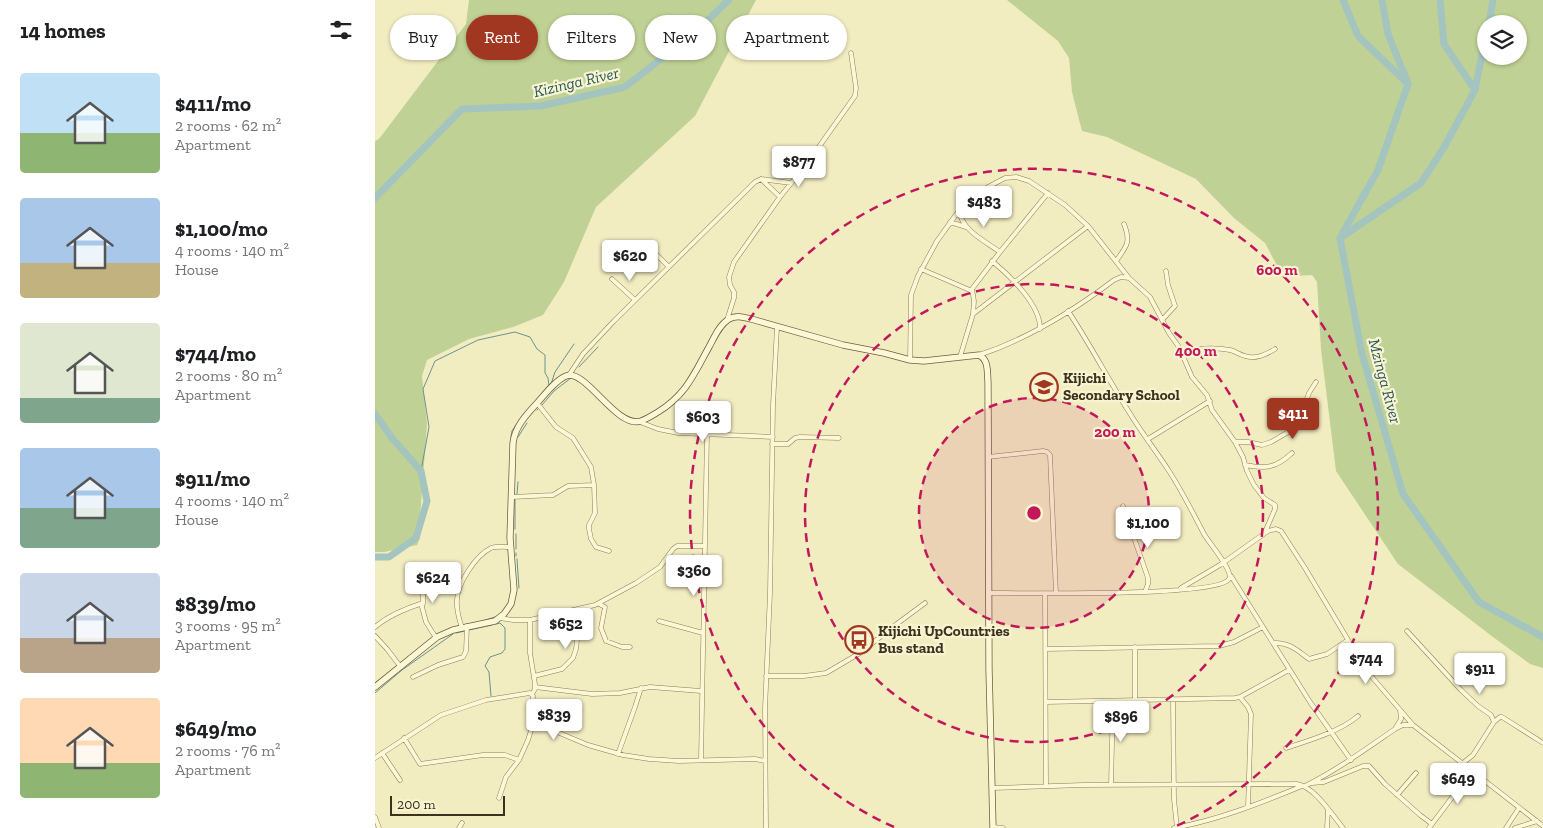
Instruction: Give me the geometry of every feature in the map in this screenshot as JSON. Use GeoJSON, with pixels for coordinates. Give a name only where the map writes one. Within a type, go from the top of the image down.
{"type":"FeatureCollection","features":[{"type":"Feature","properties":{"kind":"street"},"geometry":{"type":"LineString","coordinates":[[638,421],[664,408],[680,395],[699,367],[717,332],[727,320],[734,298],[734,292],[729,283],[731,268],[780,197],[806,166],[855,96],[856,88],[851,53]]}},
{"type":"Feature","properties":{"kind":"street"},"geometry":{"type":"LineString","coordinates":[[910,360],[911,295],[921,269],[937,241],[959,210],[969,200],[988,187],[1009,177],[1017,177],[1029,181],[1048,193],[1088,226],[1129,278],[1150,297],[1169,334],[1177,342],[1192,377],[1207,395],[1212,410],[1235,442],[1254,485],[1264,498],[1275,505],[1265,532]]}},
{"type":"Feature","properties":{"kind":"street"},"geometry":{"type":"LineString","coordinates":[[375,687],[445,632],[492,622],[507,610],[514,595],[511,547],[513,443],[519,424],[558,382],[569,375],[583,354],[635,300],[755,182],[761,179],[791,183]]}},
{"type":"Feature","properties":{"kind":"street"},"geometry":{"type":"LineString","coordinates":[[761,179],[780,197]]}},
{"type":"Feature","properties":{"kind":"street"},"geometry":{"type":"LineString","coordinates":[[960,357],[973,314],[974,301],[972,292],[974,287],[999,252],[1048,193]]}},
{"type":"Feature","properties":{"kind":"street"},"geometry":{"type":"LineString","coordinates":[[959,210],[966,227]]}},
{"type":"Feature","properties":{"kind":"street"},"geometry":{"type":"LineString","coordinates":[[950,222],[966,227],[999,252]]}},
{"type":"Feature","properties":{"kind":"street"},"geometry":{"type":"LineString","coordinates":[[1116,261],[1128,242],[1129,237],[1124,224]]}},
{"type":"Feature","properties":{"kind":"street"},"geometry":{"type":"LineString","coordinates":[[973,314],[1088,226]]}},
{"type":"Feature","properties":{"kind":"street"},"geometry":{"type":"LineString","coordinates":[[645,244],[669,267]]}},
{"type":"Feature","properties":{"kind":"street"},"geometry":{"type":"LineString","coordinates":[[993,261],[1025,292],[1038,316],[1040,328]]}},
{"type":"Feature","properties":{"kind":"street"},"geometry":{"type":"LineString","coordinates":[[921,269],[972,292]]}},
{"type":"Feature","properties":{"kind":"street"},"geometry":{"type":"LineString","coordinates":[[1162,320],[1175,306],[1168,285],[1166,271]]}},
{"type":"Feature","properties":{"kind":"street"},"geometry":{"type":"LineString","coordinates":[[727,320],[733,317],[743,317],[843,345],[910,360],[924,361],[979,355],[1010,344],[1068,311],[1115,280],[1121,277],[1129,278]]}},
{"type":"Feature","properties":{"kind":"street"},"geometry":{"type":"LineString","coordinates":[[612,279],[635,300]]}},
{"type":"Feature","properties":{"kind":"street"},"geometry":{"type":"LineString","coordinates":[[1068,311],[1130,414],[1174,479],[1206,537],[1228,568],[1230,575],[1274,643],[1289,670],[1351,760]]}},
{"type":"Feature","properties":{"kind":"street"},"geometry":{"type":"LineString","coordinates":[[765,828],[766,676],[777,327]]}},
{"type":"Feature","properties":{"kind":"street"},"geometry":{"type":"LineString","coordinates":[[1182,352],[1199,349],[1223,349],[1254,357],[1275,349]]}},
{"type":"Feature","properties":{"kind":"street"},"geometry":{"type":"LineString","coordinates":[[979,355],[985,360],[987,369],[993,828],[1003,828]]}},
{"type":"Feature","properties":{"kind":"street"},"geometry":{"type":"LineString","coordinates":[[569,375],[583,381],[618,414],[627,419],[669,431],[773,437]]}},
{"type":"Feature","properties":{"kind":"street"},"geometry":{"type":"LineString","coordinates":[[1235,442],[1262,445],[1290,431],[1298,423],[1311,389],[1316,382]]}},
{"type":"Feature","properties":{"kind":"street"},"geometry":{"type":"LineString","coordinates":[[1148,439],[1210,401]]}},
{"type":"Feature","properties":{"kind":"street"},"geometry":{"type":"LineString","coordinates":[[537,403],[556,427],[573,438],[591,468],[595,513],[589,525],[589,534],[596,548],[609,552]]}},
{"type":"Feature","properties":{"kind":"street"},"geometry":{"type":"LineString","coordinates":[[1202,406],[1212,410]]}},
{"type":"Feature","properties":{"kind":"street"},"geometry":{"type":"LineString","coordinates":[[701,760],[707,434]]}},
{"type":"Feature","properties":{"kind":"street"},"geometry":{"type":"LineString","coordinates":[[772,444],[788,444],[799,437],[839,438]]}},
{"type":"Feature","properties":{"kind":"street"},"geometry":{"type":"LineString","coordinates":[[988,457],[1043,451],[1050,455],[1056,593]]}},
{"type":"Feature","properties":{"kind":"street"},"geometry":{"type":"LineString","coordinates":[[1245,465],[1269,466],[1281,462],[1292,453]]}},
{"type":"Feature","properties":{"kind":"street"},"geometry":{"type":"LineString","coordinates":[[512,497],[553,495],[568,486],[594,485]]}},
{"type":"Feature","properties":{"kind":"street"},"geometry":{"type":"LineString","coordinates":[[1123,506],[1147,578],[1148,584],[1145,592]]}},
{"type":"Feature","properties":{"kind":"street"},"geometry":{"type":"LineString","coordinates":[[1180,589],[1224,562],[1265,532],[1272,529],[1281,531],[1366,670],[1413,726],[1543,826]]}},
{"type":"Feature","properties":{"kind":"street"},"geometry":{"type":"LineString","coordinates":[[499,618],[530,620],[599,604],[660,567],[677,546],[705,546]]}},
{"type":"Feature","properties":{"kind":"street"},"geometry":{"type":"LineString","coordinates":[[413,677],[438,665],[463,658],[466,651],[465,627],[457,602],[457,592],[461,582],[477,560],[493,547],[511,547]]}},
{"type":"Feature","properties":{"kind":"street"},"geometry":{"type":"LineString","coordinates":[[990,593],[1145,592],[1220,585],[1229,580],[1230,575]]}},
{"type":"Feature","properties":{"kind":"street"},"geometry":{"type":"LineString","coordinates":[[414,581],[421,592],[426,622],[436,638]]}},
{"type":"Feature","properties":{"kind":"street"},"geometry":{"type":"LineString","coordinates":[[1045,593],[1046,786]]}},
{"type":"Feature","properties":{"kind":"street"},"geometry":{"type":"LineString","coordinates":[[375,627],[413,606],[423,603]]}},
{"type":"Feature","properties":{"kind":"street"},"geometry":{"type":"LineString","coordinates":[[766,676],[803,676],[826,673],[860,653],[925,603]]}},
{"type":"Feature","properties":{"kind":"street"},"geometry":{"type":"LineString","coordinates":[[599,604],[605,607],[601,628],[606,641],[622,647],[629,647]]}},
{"type":"Feature","properties":{"kind":"street"},"geometry":{"type":"LineString","coordinates":[[534,676],[562,669],[573,658],[578,631],[577,610]]}},
{"type":"Feature","properties":{"kind":"street"},"geometry":{"type":"LineString","coordinates":[[499,798],[506,777],[519,760],[528,740],[534,720],[532,714],[532,694],[535,687],[530,653],[530,620]]}},
{"type":"Feature","properties":{"kind":"street"},"geometry":{"type":"LineString","coordinates":[[659,621],[703,633]]}},
{"type":"Feature","properties":{"kind":"street"},"geometry":{"type":"LineString","coordinates":[[1045,648],[1219,646],[1234,642],[1263,627]]}},
{"type":"Feature","properties":{"kind":"street"},"geometry":{"type":"LineString","coordinates":[[1407,631],[1461,690],[1491,715],[1494,722]]}},
{"type":"Feature","properties":{"kind":"street"},"geometry":{"type":"LineString","coordinates":[[375,636],[400,666]]}},
{"type":"Feature","properties":{"kind":"street"},"geometry":{"type":"LineString","coordinates":[[1274,643],[1286,644],[1309,659],[1327,654],[1348,640]]}},
{"type":"Feature","properties":{"kind":"street"},"geometry":{"type":"LineString","coordinates":[[1135,648],[1135,699]]}},
{"type":"Feature","properties":{"kind":"street"},"geometry":{"type":"LineString","coordinates":[[1045,702],[1240,697],[1289,670]]}},
{"type":"Feature","properties":{"kind":"street"},"geometry":{"type":"LineString","coordinates":[[535,687],[592,694],[620,693],[660,686],[701,690]]}},
{"type":"Feature","properties":{"kind":"street"},"geometry":{"type":"LineString","coordinates":[[618,754],[641,688]]}},
{"type":"Feature","properties":{"kind":"street"},"geometry":{"type":"LineString","coordinates":[[375,758],[436,718],[454,710],[493,698],[532,694]]}},
{"type":"Feature","properties":{"kind":"street"},"geometry":{"type":"LineString","coordinates":[[1240,697],[1251,714],[1248,807]]}},
{"type":"Feature","properties":{"kind":"street"},"geometry":{"type":"LineString","coordinates":[[1173,699],[1176,828],[1248,807],[1312,783],[1351,760],[1395,729],[1403,725],[1413,726]]}},
{"type":"Feature","properties":{"kind":"street"},"geometry":{"type":"LineString","coordinates":[[1111,785],[1113,701]]}},
{"type":"Feature","properties":{"kind":"street"},"geometry":{"type":"LineString","coordinates":[[1395,729],[1401,719],[1400,709]]}},
{"type":"Feature","properties":{"kind":"street"},"geometry":{"type":"LineString","coordinates":[[1287,748],[1349,723],[1358,716]]}},
{"type":"Feature","properties":{"kind":"street"},"geometry":{"type":"LineString","coordinates":[[1463,763],[1473,755],[1494,722],[1500,717],[1543,743]]}},
{"type":"Feature","properties":{"kind":"street"},"geometry":{"type":"LineString","coordinates":[[534,720],[549,730],[618,754],[649,759],[755,759],[765,761]]}},
{"type":"Feature","properties":{"kind":"street"},"geometry":{"type":"LineString","coordinates":[[404,738],[421,764],[500,754],[519,760]]}},
{"type":"Feature","properties":{"kind":"street"},"geometry":{"type":"LineString","coordinates":[[382,753],[400,780]]}},
{"type":"Feature","properties":{"kind":"street"},"geometry":{"type":"LineString","coordinates":[[755,759],[765,756]]}},
{"type":"Feature","properties":{"kind":"street"},"geometry":{"type":"LineString","coordinates":[[1312,783],[1324,782],[1367,765],[1397,795],[1432,824]]}},
{"type":"Feature","properties":{"kind":"street"},"geometry":{"type":"LineString","coordinates":[[1429,828],[1471,771]]}},
{"type":"Feature","properties":{"kind":"street"},"geometry":{"type":"LineString","coordinates":[[1397,795],[1416,773]]}},
{"type":"Feature","properties":{"kind":"street"},"geometry":{"type":"LineString","coordinates":[[991,788],[1174,784],[1292,784],[1304,786],[1315,795],[1343,828]]}},
{"type":"Feature","properties":{"kind":"street"},"geometry":{"type":"LineString","coordinates":[[1505,828],[1519,808]]}},
{"type":"Feature","properties":{"kind":"street"},"geometry":{"type":"LineString","coordinates":[[1327,828],[1328,810]]}},
{"type":"Feature","properties":{"kind":"street"},"geometry":{"type":"LineString","coordinates":[[375,817],[379,828]]}},
{"type":"Feature","properties":{"kind":"street"},"geometry":{"type":"LineString","coordinates":[[1515,828],[1537,821]]}},
{"type":"Feature","properties":{"kind":"street"},"geometry":{"type":"LineString","coordinates":[[459,828],[462,823]]}},
{"type":"Feature","properties":{"kind":"green space"},"geometry":{"type":"Polygon","coordinates":[[[469,0],[756,0],[748,15],[726,15],[726,57],[695,116],[596,207],[564,282],[543,315],[513,327],[469,339],[427,360],[422,376],[427,424],[420,538],[417,545],[375,552],[375,141],[379,139],[439,60],[456,60],[456,37],[466,24],[466,60],[538,60],[538,15],[467,15],[469,0]]]}},
{"type":"Feature","properties":{"kind":"green space"},"geometry":{"type":"Polygon","coordinates":[[[1007,0],[1543,0],[1543,668],[1530,664],[1398,564],[1336,471],[1321,349],[1317,282],[1312,275],[1294,276],[1281,273],[1265,243],[1234,218],[1196,179],[1107,137],[1082,131],[1072,92],[1069,58],[1058,41],[1007,0]]]}},
{"type":"Feature","properties":{"kind":"waterway","name":"Kizinga River"},"geometry":{"type":"LineString","coordinates":[[375,198],[462,109],[541,106],[625,87],[693,34],[729,0]]}},
{"type":"Feature","properties":{"kind":"waterway"},"geometry":{"type":"LineString","coordinates":[[1343,0],[1358,36],[1408,84]]}},
{"type":"Feature","properties":{"kind":"waterway"},"geometry":{"type":"LineString","coordinates":[[1382,0],[1388,34],[1407,81]]}},
{"type":"Feature","properties":{"kind":"waterway"},"geometry":{"type":"LineString","coordinates":[[1440,0],[1444,44],[1475,90]]}},
{"type":"Feature","properties":{"kind":"waterway"},"geometry":{"type":"LineString","coordinates":[[1490,15],[1493,0]]}},
{"type":"Feature","properties":{"kind":"waterway"},"geometry":{"type":"LineString","coordinates":[[1343,236],[1421,183],[1443,149],[1475,90],[1480,65]]}},
{"type":"Feature","properties":{"kind":"waterway","name":"Mzinga River"},"geometry":{"type":"LineString","coordinates":[[1408,84],[1378,170],[1340,238],[1362,354],[1403,494],[1479,602],[1543,637]]}},
{"type":"Feature","properties":{"kind":"waterway"},"geometry":{"type":"LineString","coordinates":[[421,471],[429,427],[423,389],[435,361],[478,340],[515,332],[530,337],[537,349],[545,355],[545,373],[549,386]]}},
{"type":"Feature","properties":{"kind":"waterway"},"geometry":{"type":"LineString","coordinates":[[551,384],[555,372],[574,344]]}},
{"type":"Feature","properties":{"kind":"waterway"},"geometry":{"type":"LineString","coordinates":[[579,367],[598,347]]}},
{"type":"Feature","properties":{"kind":"waterway"},"geometry":{"type":"LineString","coordinates":[[542,405],[554,391],[571,378]]}},
{"type":"Feature","properties":{"kind":"waterway","name":"Kizinga River"},"geometry":{"type":"LineString","coordinates":[[375,414],[392,438],[421,471],[427,501],[416,538],[389,557],[375,557]]}},
{"type":"Feature","properties":{"kind":"waterway"},"geometry":{"type":"LineString","coordinates":[[518,437],[527,423]]}},
{"type":"Feature","properties":{"kind":"waterway"},"geometry":{"type":"LineString","coordinates":[[511,437],[516,425]]}},
{"type":"Feature","properties":{"kind":"waterway"},"geometry":{"type":"LineString","coordinates":[[517,494],[518,482]]}},
{"type":"Feature","properties":{"kind":"waterway"},"geometry":{"type":"LineString","coordinates":[[515,500],[515,529]]}},
{"type":"Feature","properties":{"kind":"waterway"},"geometry":{"type":"LineString","coordinates":[[516,534],[516,549]]}},
{"type":"Feature","properties":{"kind":"waterway"},"geometry":{"type":"LineString","coordinates":[[517,559],[519,588]]}},
{"type":"Feature","properties":{"kind":"waterway"},"geometry":{"type":"LineString","coordinates":[[482,621],[495,617]]}},
{"type":"Feature","properties":{"kind":"waterway"},"geometry":{"type":"LineString","coordinates":[[491,696],[489,672],[485,666],[490,657],[502,653],[505,649],[505,628],[500,623],[496,624]]}},
{"type":"Feature","properties":{"kind":"waterway"},"geometry":{"type":"LineString","coordinates":[[469,630],[492,625]]}},
{"type":"Feature","properties":{"kind":"waterway"},"geometry":{"type":"LineString","coordinates":[[456,633],[465,631]]}},
{"type":"Feature","properties":{"kind":"waterway"},"geometry":{"type":"LineString","coordinates":[[375,693],[402,670],[453,634]]}},
{"type":"Feature","properties":{"kind":"waterway"},"geometry":{"type":"LineString","coordinates":[[375,683],[422,646]]}},
{"type":"Feature","properties":{"kind":"place","name":"Kijichi Secondary School"},"geometry":{"type":"Point","coordinates":[1044,387]}},
{"type":"Feature","properties":{"kind":"place","name":"Kijichi UpCountries Bus stand"},"geometry":{"type":"Point","coordinates":[859,640]}}]}
